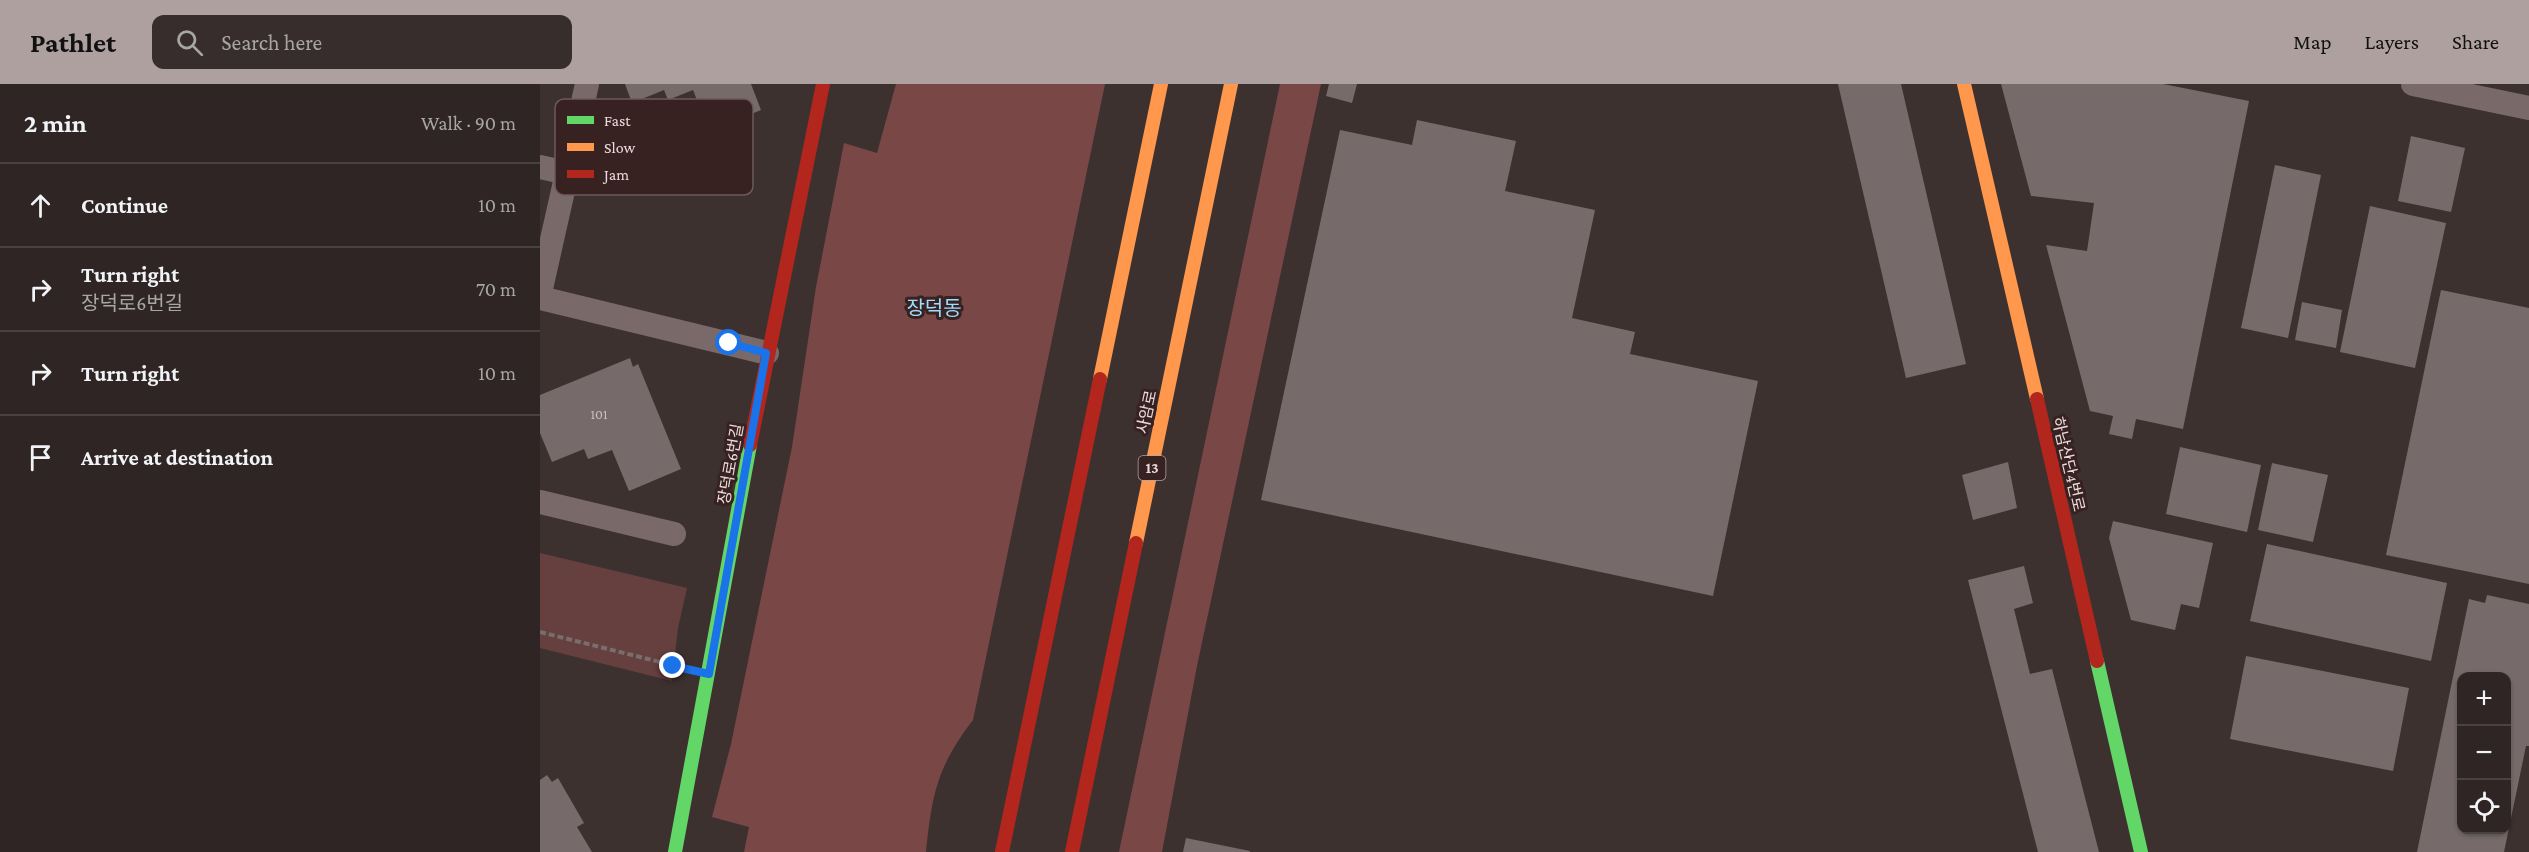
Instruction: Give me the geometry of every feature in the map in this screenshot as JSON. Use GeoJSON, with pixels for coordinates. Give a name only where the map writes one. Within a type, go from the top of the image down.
{"type":"FeatureCollection","features":[{"type":"Feature","properties":{"kind":"street"},"geometry":{"type":"LineString","coordinates":[[584,99],[587,84]]}},
{"type":"Feature","properties":{"kind":"street","name":"장덕로6번길"},"geometry":{"type":"LineString","coordinates":[[675,852],[766,353],[823,84]]}},
{"type":"Feature","properties":{"kind":"street"},"geometry":{"type":"LineString","coordinates":[[1002,852],[1161,84]]}},
{"type":"Feature","properties":{"kind":"street","name":"사암로"},"geometry":{"type":"LineString","coordinates":[[1072,852],[1231,84]]}},
{"type":"Feature","properties":{"kind":"street","name":"하남산단4번로"},"geometry":{"type":"LineString","coordinates":[[1964,84],[2141,852]]}},
{"type":"Feature","properties":{"kind":"street"},"geometry":{"type":"LineString","coordinates":[[2413,84],[2529,108]]}},
{"type":"Feature","properties":{"kind":"street"},"geometry":{"type":"LineString","coordinates":[[540,167],[555,170]]}},
{"type":"Feature","properties":{"kind":"street"},"geometry":{"type":"LineString","coordinates":[[540,293],[562,195]]}},
{"type":"Feature","properties":{"kind":"street"},"geometry":{"type":"LineString","coordinates":[[540,298],[766,353]]}},
{"type":"Feature","properties":{"kind":"street"},"geometry":{"type":"LineString","coordinates":[[540,502],[674,534]]}},
{"type":"Feature","properties":{"kind":"path"},"geometry":{"type":"LineString","coordinates":[[540,632],[709,674]]}},
{"type":"Feature","properties":{"kind":"shaded area"},"geometry":{"type":"Polygon","coordinates":[[[896,84],[1105,84],[973,720],[951,752],[938,782],[926,852],[744,852],[749,827],[712,817],[731,744],[792,447],[816,287],[844,143],[877,153],[896,84]]]}},
{"type":"Feature","properties":{"kind":"shaded area"},"geometry":{"type":"Polygon","coordinates":[[[1280,84],[1321,84],[1197,666],[1162,852],[1119,852],[1280,84]]]}},
{"type":"Feature","properties":{"kind":"shaded area"},"geometry":{"type":"Polygon","coordinates":[[[540,553],[687,588],[678,628],[672,681],[540,648],[540,553]]]}},
{"type":"Feature","properties":{"kind":"building"},"geometry":{"type":"Polygon","coordinates":[[[625,84],[751,84],[761,110],[753,113],[753,99],[697,99],[693,90],[670,99],[668,99],[664,90],[642,99],[631,99],[625,84]]]}},
{"type":"Feature","properties":{"kind":"building"},"geometry":{"type":"Polygon","coordinates":[[[1329,84],[1357,84],[1352,103],[1326,96],[1329,84]]]}},
{"type":"Feature","properties":{"kind":"building"},"geometry":{"type":"Polygon","coordinates":[[[1838,84],[1901,84],[1966,364],[1906,378],[1838,84]]]}},
{"type":"Feature","properties":{"kind":"building"},"geometry":{"type":"Polygon","coordinates":[[[2001,84],[2163,84],[2249,101],[2183,429],[2136,419],[2132,439],[2109,434],[2113,416],[2090,411],[2046,245],[2087,251],[2094,203],[2031,196],[2001,84]]]}},
{"type":"Feature","properties":{"kind":"building"},"geometry":{"type":"Polygon","coordinates":[[[1417,120],[1516,141],[1505,191],[1595,210],[1572,318],[1635,332],[1630,354],[1758,381],[1713,596],[1261,500],[1340,130],[1412,145],[1417,120]]]}},
{"type":"Feature","properties":{"kind":"building"},"geometry":{"type":"Polygon","coordinates":[[[2411,136],[2465,148],[2451,212],[2398,201],[2411,136]]]}},
{"type":"Feature","properties":{"kind":"building"},"geometry":{"type":"Polygon","coordinates":[[[2275,165],[2321,175],[2288,338],[2241,328],[2275,165]]]}},
{"type":"Feature","properties":{"kind":"building"},"geometry":{"type":"Polygon","coordinates":[[[2370,206],[2446,223],[2415,368],[2340,352],[2370,206]]]}},
{"type":"Feature","properties":{"kind":"building"},"geometry":{"type":"Polygon","coordinates":[[[2441,290],[2529,308],[2529,584],[2386,555],[2441,290]]]}},
{"type":"Feature","properties":{"kind":"building"},"geometry":{"type":"Polygon","coordinates":[[[2302,302],[2342,310],[2336,348],[2295,340],[2302,302]]]}},
{"type":"Feature","properties":{"kind":"building"},"geometry":{"type":"Polygon","coordinates":[[[630,358],[633,367],[638,364],[681,469],[629,491],[612,450],[588,459],[584,449],[552,462],[540,433],[540,395],[630,358]]]}},
{"type":"Feature","properties":{"kind":"building"},"geometry":{"type":"Polygon","coordinates":[[[2180,447],[2261,465],[2247,532],[2166,514],[2180,447]]]}},
{"type":"Feature","properties":{"kind":"building"},"geometry":{"type":"Polygon","coordinates":[[[2008,462],[2017,508],[1973,520],[1962,475],[2008,462]]]}},
{"type":"Feature","properties":{"kind":"building"},"geometry":{"type":"Polygon","coordinates":[[[2272,463],[2328,475],[2313,542],[2258,530],[2272,463]]]}},
{"type":"Feature","properties":{"kind":"building"},"geometry":{"type":"Polygon","coordinates":[[[2113,521],[2213,543],[2199,608],[2181,604],[2175,630],[2131,620],[2109,538],[2113,521]]]}},
{"type":"Feature","properties":{"kind":"building"},"geometry":{"type":"Polygon","coordinates":[[[2267,544],[2447,583],[2431,661],[2250,621],[2267,544]]]}},
{"type":"Feature","properties":{"kind":"building"},"geometry":{"type":"Polygon","coordinates":[[[2024,566],[2033,603],[2014,609],[2030,674],[2052,669],[2099,852],[2038,852],[1968,580],[2024,566]]]}},
{"type":"Feature","properties":{"kind":"building"},"geometry":{"type":"Polygon","coordinates":[[[2487,595],[2529,604],[2529,746],[2526,746],[2511,818],[2511,672],[2457,672],[2457,834],[2508,834],[2504,852],[2417,852],[2469,599],[2485,603],[2487,595]]]}},
{"type":"Feature","properties":{"kind":"building"},"geometry":{"type":"Polygon","coordinates":[[[2246,656],[2409,688],[2393,771],[2230,739],[2246,656]]]}},
{"type":"Feature","properties":{"kind":"building"},"geometry":{"type":"Polygon","coordinates":[[[547,775],[552,782],[558,778],[584,823],[577,827],[592,852],[540,852],[540,780],[547,775]]]}},
{"type":"Feature","properties":{"kind":"building"},"geometry":{"type":"Polygon","coordinates":[[[1186,838],[1250,851],[1250,852],[1183,852],[1186,838]]]}},
{"type":"Feature","properties":{"kind":"traffic: fast"},"geometry":{"type":"LineString","coordinates":[[675,852],[750,445]]}},
{"type":"Feature","properties":{"kind":"traffic: fast"},"geometry":{"type":"LineString","coordinates":[[2097,661],[2141,852]]}},
{"type":"Feature","properties":{"kind":"traffic: slow"},"geometry":{"type":"LineString","coordinates":[[1100,379],[1161,84]]}},
{"type":"Feature","properties":{"kind":"traffic: slow"},"geometry":{"type":"LineString","coordinates":[[1136,543],[1231,84]]}},
{"type":"Feature","properties":{"kind":"traffic: slow"},"geometry":{"type":"LineString","coordinates":[[1964,84],[2037,399]]}},
{"type":"Feature","properties":{"kind":"traffic: jam"},"geometry":{"type":"LineString","coordinates":[[750,445],[823,84]]}},
{"type":"Feature","properties":{"kind":"traffic: jam"},"geometry":{"type":"LineString","coordinates":[[1002,852],[1100,379]]}},
{"type":"Feature","properties":{"kind":"traffic: jam"},"geometry":{"type":"LineString","coordinates":[[2037,399],[2097,661]]}},
{"type":"Feature","properties":{"kind":"traffic: jam"},"geometry":{"type":"LineString","coordinates":[[1072,852],[1136,543]]}},
{"type":"Feature","properties":{"kind":"district","name":"장덕동"},"geometry":{"type":"Point","coordinates":[934,308]}},
{"type":"Feature","properties":{"kind":"route"},"geometry":{"type":"LineString","coordinates":[[673,666],[709,674],[766,353],[729,343]]}}]}
